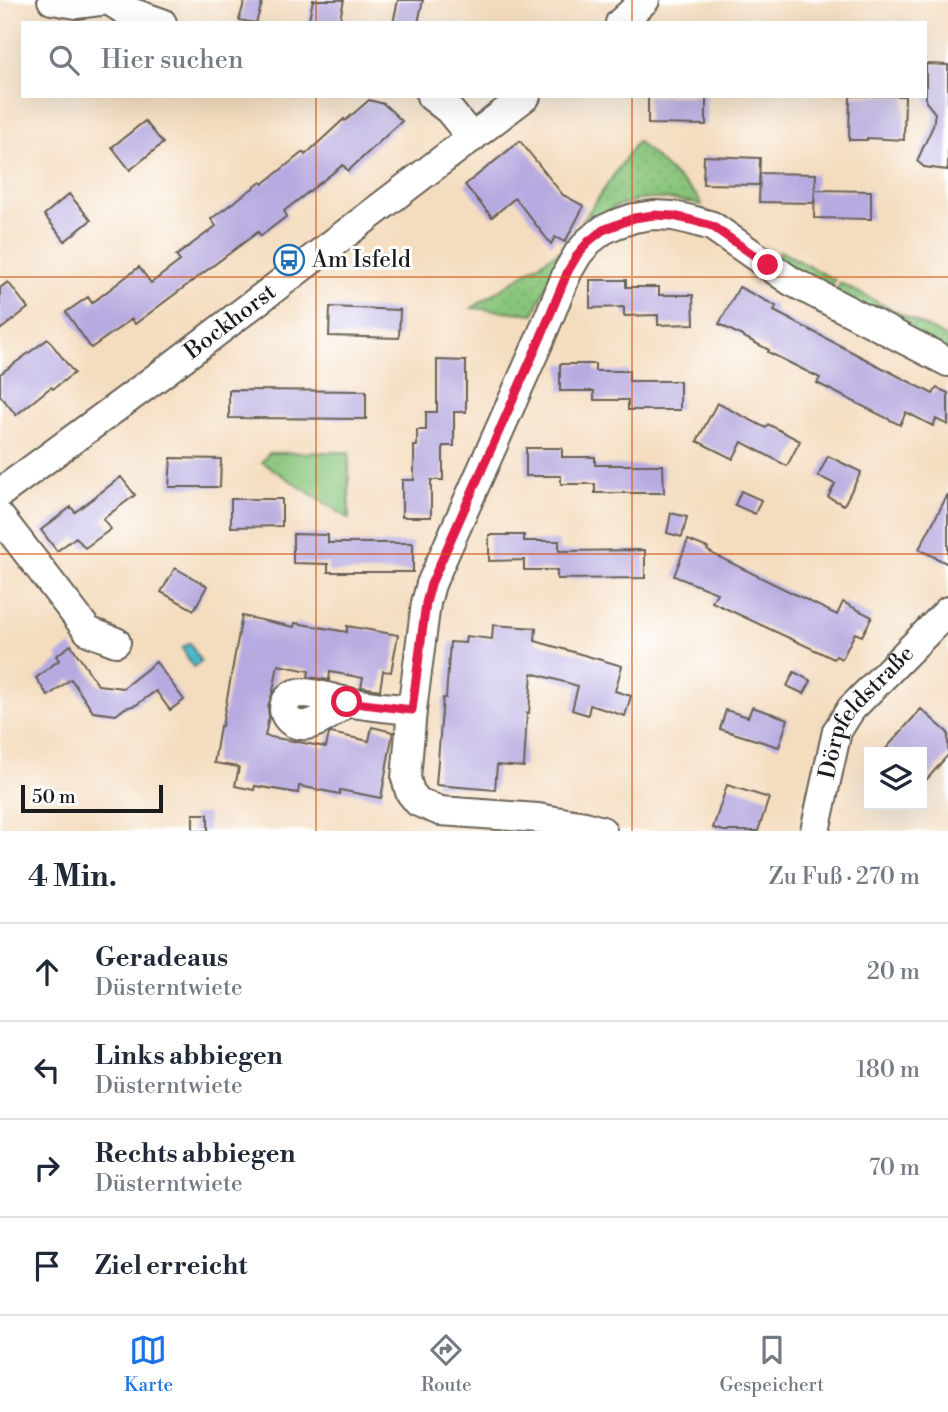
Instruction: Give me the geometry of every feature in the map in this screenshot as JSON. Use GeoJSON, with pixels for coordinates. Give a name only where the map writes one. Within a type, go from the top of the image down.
{"type":"FeatureCollection","features":[{"type":"Feature","properties":{"kind":"street"},"geometry":{"type":"LineString","coordinates":[[52,0],[76,4],[108,0],[124,10],[156,21]]}},
{"type":"Feature","properties":{"kind":"street"},"geometry":{"type":"LineString","coordinates":[[434,98],[449,110],[472,138]]}},
{"type":"Feature","properties":{"kind":"street","name":"Bockhorst"},"geometry":{"type":"LineString","coordinates":[[0,493],[167,370],[523,98]]}},
{"type":"Feature","properties":{"kind":"street"},"geometry":{"type":"LineString","coordinates":[[602,831],[538,818],[440,811],[418,802],[410,792],[406,778],[412,710],[426,603],[431,584],[568,271],[578,254],[603,230],[634,218],[673,216],[712,226],[791,281],[948,362]]}},
{"type":"Feature","properties":{"kind":"street"},"geometry":{"type":"LineString","coordinates":[[0,517],[88,631],[116,642]]}},
{"type":"Feature","properties":{"kind":"street","name":"Dörpfeldstraße"},"geometry":{"type":"LineString","coordinates":[[815,831],[838,731],[843,720],[948,611]]}},
{"type":"Feature","properties":{"kind":"street"},"geometry":{"type":"LineString","coordinates":[[347,702],[412,710]]}},
{"type":"Feature","properties":{"kind":"green space"},"geometry":{"type":"Polygon","coordinates":[[[637,141],[697,196],[702,205],[667,199],[636,200],[608,210],[577,229],[637,141]]]}},
{"type":"Feature","properties":{"kind":"green space"},"geometry":{"type":"Polygon","coordinates":[[[562,249],[534,314],[472,308],[562,249]]]}},
{"type":"Feature","properties":{"kind":"green space"},"geometry":{"type":"Polygon","coordinates":[[[780,251],[835,280],[830,290],[776,258],[780,251]]]}},
{"type":"Feature","properties":{"kind":"green space"},"geometry":{"type":"Polygon","coordinates":[[[840,283],[948,338],[948,351],[835,293],[840,283]]]}},
{"type":"Feature","properties":{"kind":"green space"},"geometry":{"type":"Polygon","coordinates":[[[349,452],[349,519],[262,462],[269,453],[349,452]]]}},
{"type":"Feature","properties":{"kind":"water"},"geometry":{"type":"Polygon","coordinates":[[[190,643],[201,662],[193,667],[182,648],[190,643]]]}},
{"type":"Feature","properties":{"kind":"building"},"geometry":{"type":"Polygon","coordinates":[[[245,0],[263,0],[257,21],[239,20],[245,0]]]}},
{"type":"Feature","properties":{"kind":"building"},"geometry":{"type":"Polygon","coordinates":[[[313,0],[344,0],[339,21],[308,21],[313,0]]]}},
{"type":"Feature","properties":{"kind":"building"},"geometry":{"type":"Polygon","coordinates":[[[398,0],[423,0],[418,21],[393,21],[398,0]]]}},
{"type":"Feature","properties":{"kind":"building"},"geometry":{"type":"Polygon","coordinates":[[[927,64],[948,65],[948,170],[924,167],[917,161],[933,126],[935,113],[926,102],[927,64]]]}},
{"type":"Feature","properties":{"kind":"building"},"geometry":{"type":"Polygon","coordinates":[[[648,98],[706,98],[706,125],[648,124],[648,98]]]}},
{"type":"Feature","properties":{"kind":"building"},"geometry":{"type":"Polygon","coordinates":[[[850,98],[905,98],[904,140],[849,140],[850,98]]]}},
{"type":"Feature","properties":{"kind":"building"},"geometry":{"type":"Polygon","coordinates":[[[369,100],[384,104],[402,121],[348,171],[343,165],[284,211],[287,216],[261,236],[258,232],[135,324],[132,319],[91,348],[66,312],[88,297],[92,303],[139,267],[151,283],[180,261],[176,256],[216,226],[211,219],[261,182],[263,184],[303,152],[305,155],[369,100]]]}},
{"type":"Feature","properties":{"kind":"building"},"geometry":{"type":"Polygon","coordinates":[[[145,121],[163,143],[130,170],[112,147],[145,121]]]}},
{"type":"Feature","properties":{"kind":"building"},"geometry":{"type":"Polygon","coordinates":[[[520,141],[563,195],[584,206],[565,242],[555,237],[551,244],[515,198],[492,217],[465,185],[520,141]]]}},
{"type":"Feature","properties":{"kind":"building"},"geometry":{"type":"Polygon","coordinates":[[[704,156],[760,158],[759,185],[703,184],[704,156]]]}},
{"type":"Feature","properties":{"kind":"building"},"geometry":{"type":"Polygon","coordinates":[[[760,173],[816,174],[814,203],[759,202],[760,173]]]}},
{"type":"Feature","properties":{"kind":"building"},"geometry":{"type":"Polygon","coordinates":[[[815,190],[871,191],[871,219],[814,218],[815,190]]]}},
{"type":"Feature","properties":{"kind":"building"},"geometry":{"type":"Polygon","coordinates":[[[69,194],[91,220],[65,241],[44,215],[69,194]]]}},
{"type":"Feature","properties":{"kind":"building"},"geometry":{"type":"Polygon","coordinates":[[[590,280],[626,280],[626,287],[659,287],[659,295],[693,295],[694,324],[658,325],[658,315],[624,316],[624,307],[590,308],[590,280]]]}},
{"type":"Feature","properties":{"kind":"building"},"geometry":{"type":"Polygon","coordinates":[[[8,282],[28,308],[0,330],[0,288],[8,282]]]}},
{"type":"Feature","properties":{"kind":"building"},"geometry":{"type":"Polygon","coordinates":[[[739,287],[776,306],[774,311],[933,394],[937,388],[948,393],[948,425],[936,419],[933,426],[906,412],[900,425],[817,383],[820,378],[719,324],[739,287]]]}},
{"type":"Feature","properties":{"kind":"building"},"geometry":{"type":"Polygon","coordinates":[[[330,307],[400,310],[399,338],[329,336],[330,307]]]}},
{"type":"Feature","properties":{"kind":"building"},"geometry":{"type":"Polygon","coordinates":[[[48,339],[74,373],[53,389],[51,387],[16,415],[0,395],[0,374],[48,339]]]}},
{"type":"Feature","properties":{"kind":"building"},"geometry":{"type":"Polygon","coordinates":[[[437,360],[466,361],[466,412],[454,412],[454,446],[443,446],[443,480],[431,480],[431,517],[402,517],[402,480],[414,480],[417,430],[426,430],[426,412],[437,412],[437,360]]]}},
{"type":"Feature","properties":{"kind":"building"},"geometry":{"type":"Polygon","coordinates":[[[560,364],[595,364],[595,371],[629,371],[629,381],[680,381],[680,410],[628,410],[628,400],[594,400],[594,391],[560,391],[560,364]]]}},
{"type":"Feature","properties":{"kind":"building"},"geometry":{"type":"Polygon","coordinates":[[[229,390],[366,391],[366,419],[229,418],[229,390]]]}},
{"type":"Feature","properties":{"kind":"building"},"geometry":{"type":"Polygon","coordinates":[[[717,403],[766,428],[768,424],[800,441],[787,466],[742,442],[733,459],[697,441],[717,403]]]}},
{"type":"Feature","properties":{"kind":"building"},"geometry":{"type":"Polygon","coordinates":[[[526,448],[562,448],[562,457],[595,457],[595,465],[663,465],[664,493],[595,493],[595,484],[561,484],[561,476],[526,476],[526,448]]]}},
{"type":"Feature","properties":{"kind":"building"},"geometry":{"type":"Polygon","coordinates":[[[828,456],[861,472],[844,505],[828,497],[835,484],[818,476],[828,456]]]}},
{"type":"Feature","properties":{"kind":"building"},"geometry":{"type":"Polygon","coordinates":[[[171,458],[221,459],[220,487],[169,487],[171,458]]]}},
{"type":"Feature","properties":{"kind":"building"},"geometry":{"type":"Polygon","coordinates":[[[121,477],[135,495],[103,519],[111,529],[85,548],[76,537],[57,551],[41,530],[71,507],[75,512],[121,477]]]}},
{"type":"Feature","properties":{"kind":"building"},"geometry":{"type":"Polygon","coordinates":[[[741,491],[761,500],[755,514],[735,505],[741,491]]]}},
{"type":"Feature","properties":{"kind":"building"},"geometry":{"type":"Polygon","coordinates":[[[948,494],[948,564],[919,549],[948,494]]]}},
{"type":"Feature","properties":{"kind":"building"},"geometry":{"type":"Polygon","coordinates":[[[231,499],[282,499],[282,526],[231,527],[231,499]]]}},
{"type":"Feature","properties":{"kind":"building"},"geometry":{"type":"Polygon","coordinates":[[[671,513],[687,517],[682,537],[667,533],[671,513]]]}},
{"type":"Feature","properties":{"kind":"building"},"geometry":{"type":"Polygon","coordinates":[[[293,534],[328,535],[328,543],[413,543],[413,572],[328,572],[328,564],[293,563],[293,534]]]}},
{"type":"Feature","properties":{"kind":"building"},"geometry":{"type":"Polygon","coordinates":[[[489,535],[524,535],[524,541],[559,541],[559,551],[645,550],[645,578],[557,579],[557,570],[524,570],[524,560],[489,561],[489,535]]]}},
{"type":"Feature","properties":{"kind":"building"},"geometry":{"type":"Polygon","coordinates":[[[688,540],[837,615],[843,602],[872,617],[862,636],[855,633],[842,659],[836,656],[834,659],[712,602],[717,593],[674,576],[688,540]]]}},
{"type":"Feature","properties":{"kind":"building"},"geometry":{"type":"Polygon","coordinates":[[[175,568],[207,586],[194,610],[161,592],[175,568]]]}},
{"type":"Feature","properties":{"kind":"building"},"geometry":{"type":"Polygon","coordinates":[[[242,616],[294,627],[295,623],[347,632],[347,626],[398,635],[391,672],[383,671],[380,690],[361,687],[363,678],[330,672],[329,680],[308,677],[309,671],[278,665],[268,707],[265,736],[326,747],[331,733],[369,741],[372,727],[393,732],[381,798],[299,786],[298,793],[255,786],[254,790],[235,786],[239,767],[214,763],[242,616]]]}},
{"type":"Feature","properties":{"kind":"building"},"geometry":{"type":"Polygon","coordinates":[[[493,625],[536,628],[535,641],[622,666],[615,691],[631,696],[625,716],[590,705],[588,715],[572,710],[578,686],[532,673],[524,767],[497,765],[495,790],[436,785],[450,642],[465,643],[466,636],[492,639],[493,625]]]}},
{"type":"Feature","properties":{"kind":"building"},"geometry":{"type":"Polygon","coordinates":[[[71,645],[98,685],[123,688],[156,662],[184,700],[170,710],[156,691],[116,715],[93,712],[71,679],[48,696],[36,678],[59,660],[56,656],[71,645]]]}},
{"type":"Feature","properties":{"kind":"building"},"geometry":{"type":"Polygon","coordinates":[[[794,672],[811,681],[804,694],[787,686],[794,672]]]}},
{"type":"Feature","properties":{"kind":"building"},"geometry":{"type":"Polygon","coordinates":[[[752,707],[788,719],[779,747],[720,729],[726,710],[748,717],[752,707]]]}},
{"type":"Feature","properties":{"kind":"building"},"geometry":{"type":"Polygon","coordinates":[[[921,709],[948,733],[948,755],[927,779],[927,747],[887,747],[921,709]]]}},
{"type":"Feature","properties":{"kind":"building"},"geometry":{"type":"Polygon","coordinates":[[[727,785],[769,798],[758,831],[724,831],[713,828],[727,785]]]}},
{"type":"Feature","properties":{"kind":"building"},"geometry":{"type":"Polygon","coordinates":[[[193,814],[208,814],[208,831],[193,831],[193,814]]]}},
{"type":"Feature","properties":{"kind":"place","name":"Am Isfeld"},"geometry":{"type":"Point","coordinates":[289,260]}},
{"type":"Feature","properties":{"kind":"route"},"geometry":{"type":"LineString","coordinates":[[347,702],[412,710],[426,603],[431,584],[568,271],[589,241],[603,230],[634,218],[673,216],[712,226],[768,265]]}}]}
